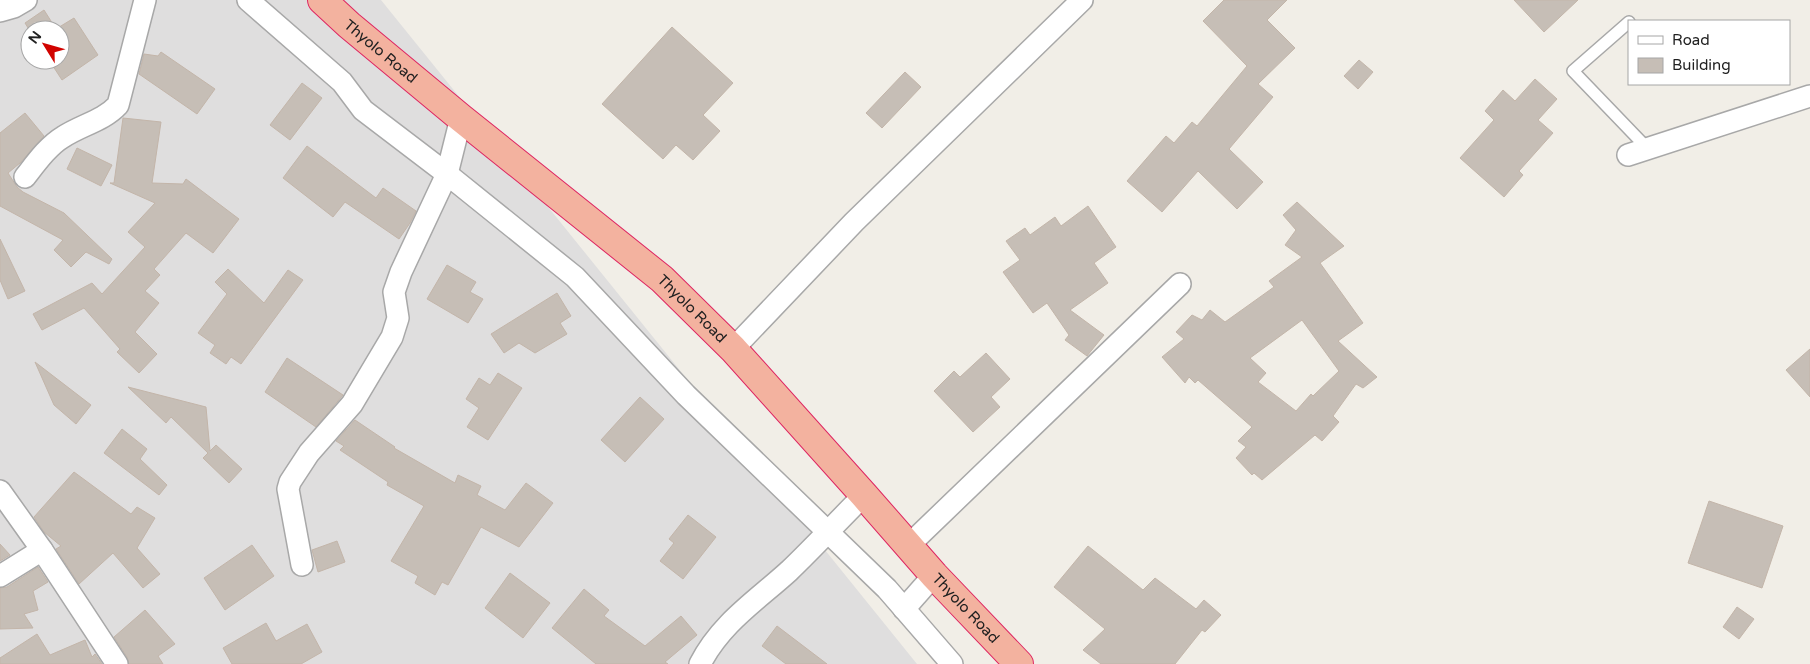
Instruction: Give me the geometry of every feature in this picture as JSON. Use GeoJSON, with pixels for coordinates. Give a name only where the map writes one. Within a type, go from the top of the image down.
{"type":"FeatureCollection","features":[{"type":"Feature","properties":{"kind":"highway","name":"Thyolo Road"},"geometry":{"type":"LineString","coordinates":[[322,0],[349,25],[461,118],[662,279],[734,349],[934,576],[1019,664]]}},
{"type":"Feature","properties":{"kind":"street"},"geometry":{"type":"LineString","coordinates":[[0,11],[14,7],[26,0]]}},
{"type":"Feature","properties":{"kind":"street"},"geometry":{"type":"LineString","coordinates":[[24,177],[61,138],[105,116],[118,105],[145,0]]}},
{"type":"Feature","properties":{"kind":"street"},"geometry":{"type":"LineString","coordinates":[[248,0],[342,82],[363,110],[447,174],[575,277],[686,395],[887,589],[952,664]]}},
{"type":"Feature","properties":{"kind":"street"},"geometry":{"type":"LineString","coordinates":[[734,349],[854,222],[1082,0]]}},
{"type":"Feature","properties":{"kind":"street"},"geometry":{"type":"LineString","coordinates":[[1638,152],[1810,96]]}},
{"type":"Feature","properties":{"kind":"street"},"geometry":{"type":"LineString","coordinates":[[302,565],[288,490],[290,482],[309,453],[352,404],[392,337],[398,318],[394,292],[401,272],[447,174],[461,118]]}},
{"type":"Feature","properties":{"kind":"street"},"geometry":{"type":"LineString","coordinates":[[908,546],[1180,284]]}},
{"type":"Feature","properties":{"kind":"street"},"geometry":{"type":"LineString","coordinates":[[0,491],[118,664]]}},
{"type":"Feature","properties":{"kind":"street"},"geometry":{"type":"LineString","coordinates":[[700,664],[710,646],[730,622],[791,568],[864,495]]}},
{"type":"Feature","properties":{"kind":"street"},"geometry":{"type":"LineString","coordinates":[[0,576],[42,550]]}},
{"type":"Feature","properties":{"kind":"street"},"geometry":{"type":"LineString","coordinates":[[904,609],[934,576]]}},
{"type":"Feature","properties":{"kind":"lane"},"geometry":{"type":"LineString","coordinates":[[1628,23],[1573,71],[1638,152]]}},
{"type":"Feature","properties":{"kind":"shaded area"},"geometry":{"type":"Polygon","coordinates":[[[0,0],[381,0],[917,664],[0,664],[0,0]]]}},
{"type":"Feature","properties":{"kind":"building"},"geometry":{"type":"Polygon","coordinates":[[[1224,0],[1287,0],[1267,20],[1295,48],[1258,84],[1273,97],[1229,149],[1263,182],[1237,209],[1198,171],[1162,212],[1127,181],[1166,136],[1174,143],[1192,122],[1197,126],[1247,66],[1203,21],[1224,0]]]}},
{"type":"Feature","properties":{"kind":"building"},"geometry":{"type":"Polygon","coordinates":[[[1514,0],[1578,0],[1544,32],[1514,0]]]}},
{"type":"Feature","properties":{"kind":"building"},"geometry":{"type":"Polygon","coordinates":[[[44,10],[50,20],[29,20],[44,10]]]}},
{"type":"Feature","properties":{"kind":"building"},"geometry":{"type":"Polygon","coordinates":[[[74,18],[98,55],[62,80],[56,70],[70,70],[70,20],[74,18]]]}},
{"type":"Feature","properties":{"kind":"building"},"geometry":{"type":"Polygon","coordinates":[[[672,27],[733,83],[703,115],[720,131],[693,160],[676,145],[663,159],[602,104],[672,27]]]}},
{"type":"Feature","properties":{"kind":"building"},"geometry":{"type":"Polygon","coordinates":[[[161,52],[215,89],[197,114],[139,74],[144,54],[158,56],[161,52]]]}},
{"type":"Feature","properties":{"kind":"building"},"geometry":{"type":"Polygon","coordinates":[[[1359,60],[1373,72],[1358,89],[1344,76],[1359,60]]]}},
{"type":"Feature","properties":{"kind":"building"},"geometry":{"type":"Polygon","coordinates":[[[905,72],[921,87],[882,128],[866,113],[905,72]]]}},
{"type":"Feature","properties":{"kind":"building"},"geometry":{"type":"Polygon","coordinates":[[[1535,79],[1557,99],[1538,120],[1553,133],[1519,171],[1523,175],[1504,197],[1460,158],[1494,120],[1485,111],[1503,90],[1515,101],[1535,79]]]}},
{"type":"Feature","properties":{"kind":"building"},"geometry":{"type":"Polygon","coordinates":[[[302,83],[322,98],[290,140],[270,125],[302,83]]]}},
{"type":"Feature","properties":{"kind":"building"},"geometry":{"type":"Polygon","coordinates":[[[25,113],[44,136],[20,163],[8,173],[17,187],[23,192],[64,213],[112,259],[109,264],[86,252],[71,267],[54,250],[63,240],[0,206],[0,133],[25,113]]]}},
{"type":"Feature","properties":{"kind":"building"},"geometry":{"type":"Polygon","coordinates":[[[123,118],[161,122],[152,183],[183,184],[186,179],[239,219],[213,253],[186,233],[154,269],[160,275],[145,291],[159,303],[135,332],[157,354],[139,373],[117,352],[120,349],[84,308],[42,330],[33,314],[92,283],[102,294],[145,247],[128,232],[155,203],[110,183],[114,183],[123,118]]]}},
{"type":"Feature","properties":{"kind":"building"},"geometry":{"type":"Polygon","coordinates":[[[307,146],[376,198],[383,188],[416,211],[399,239],[345,202],[333,217],[283,178],[307,146]]]}},
{"type":"Feature","properties":{"kind":"building"},"geometry":{"type":"Polygon","coordinates":[[[77,148],[112,165],[101,186],[67,169],[77,148]]]}},
{"type":"Feature","properties":{"kind":"building"},"geometry":{"type":"Polygon","coordinates":[[[1297,202],[1344,246],[1320,263],[1363,323],[1338,341],[1377,377],[1363,388],[1356,384],[1333,416],[1339,422],[1322,441],[1315,435],[1262,480],[1254,473],[1252,475],[1236,458],[1246,447],[1238,441],[1252,427],[1198,380],[1195,383],[1189,377],[1185,383],[1162,357],[1184,339],[1176,332],[1192,315],[1202,320],[1210,310],[1225,322],[1274,287],[1269,281],[1302,257],[1285,245],[1296,230],[1283,215],[1297,202]],[[1302,320],[1250,358],[1266,373],[1258,382],[1296,411],[1311,394],[1313,396],[1339,371],[1302,320]]]}},
{"type":"Feature","properties":{"kind":"building"},"geometry":{"type":"Polygon","coordinates":[[[1088,206],[1116,247],[1094,263],[1108,283],[1070,310],[1104,335],[1087,356],[1065,340],[1069,335],[1047,303],[1033,313],[1003,272],[1020,260],[1006,241],[1025,228],[1030,235],[1055,217],[1061,226],[1088,206]]]}},
{"type":"Feature","properties":{"kind":"building"},"geometry":{"type":"Polygon","coordinates":[[[0,239],[25,291],[8,299],[0,280],[0,239]]]}},
{"type":"Feature","properties":{"kind":"building"},"geometry":{"type":"Polygon","coordinates":[[[447,265],[476,282],[470,292],[483,299],[468,323],[427,299],[447,265]]]}},
{"type":"Feature","properties":{"kind":"building"},"geometry":{"type":"Polygon","coordinates":[[[228,269],[264,303],[288,270],[303,280],[241,364],[231,357],[226,364],[210,353],[215,345],[198,333],[227,294],[215,282],[228,269]]]}},
{"type":"Feature","properties":{"kind":"building"},"geometry":{"type":"Polygon","coordinates":[[[557,293],[571,316],[560,323],[567,334],[535,353],[519,343],[504,353],[491,334],[557,293]]]}},
{"type":"Feature","properties":{"kind":"building"},"geometry":{"type":"Polygon","coordinates":[[[1810,349],[1810,397],[1786,370],[1810,349]]]}},
{"type":"Feature","properties":{"kind":"building"},"geometry":{"type":"Polygon","coordinates":[[[986,353],[1010,379],[991,397],[1000,407],[973,432],[934,391],[954,371],[960,377],[986,353]]]}},
{"type":"Feature","properties":{"kind":"building"},"geometry":{"type":"Polygon","coordinates":[[[287,358],[343,395],[316,427],[265,392],[287,358]]]}},
{"type":"Feature","properties":{"kind":"building"},"geometry":{"type":"Polygon","coordinates":[[[35,362],[91,405],[76,424],[54,405],[35,362]]]}},
{"type":"Feature","properties":{"kind":"building"},"geometry":{"type":"Polygon","coordinates":[[[498,373],[522,388],[488,440],[467,427],[479,408],[466,399],[479,378],[490,385],[498,373]]]}},
{"type":"Feature","properties":{"kind":"building"},"geometry":{"type":"Polygon","coordinates":[[[128,387],[206,407],[210,451],[216,445],[242,469],[229,483],[203,458],[208,453],[171,417],[166,423],[128,387]]]}},
{"type":"Feature","properties":{"kind":"building"},"geometry":{"type":"Polygon","coordinates":[[[640,397],[664,419],[625,462],[601,440],[640,397]]]}},
{"type":"Feature","properties":{"kind":"building"},"geometry":{"type":"Polygon","coordinates":[[[355,420],[394,448],[455,483],[458,475],[481,486],[477,495],[505,510],[526,483],[553,503],[519,547],[481,527],[448,585],[442,582],[435,595],[415,583],[418,576],[391,561],[424,506],[387,485],[388,482],[340,450],[344,446],[336,441],[355,420]]]}},
{"type":"Feature","properties":{"kind":"building"},"geometry":{"type":"Polygon","coordinates":[[[122,429],[147,449],[140,459],[167,485],[159,495],[104,453],[122,429]]]}},
{"type":"Feature","properties":{"kind":"building"},"geometry":{"type":"Polygon","coordinates":[[[74,472],[131,514],[137,507],[155,518],[137,548],[160,574],[143,588],[113,553],[79,584],[56,549],[61,546],[44,532],[34,517],[74,472]]]}},
{"type":"Feature","properties":{"kind":"building"},"geometry":{"type":"Polygon","coordinates":[[[1709,501],[1783,526],[1762,588],[1688,563],[1709,501]]]}},
{"type":"Feature","properties":{"kind":"building"},"geometry":{"type":"Polygon","coordinates":[[[688,515],[716,537],[683,579],[660,561],[674,543],[669,539],[688,515]]]}},
{"type":"Feature","properties":{"kind":"building"},"geometry":{"type":"Polygon","coordinates":[[[337,541],[345,562],[318,572],[312,550],[337,541]]]}},
{"type":"Feature","properties":{"kind":"building"},"geometry":{"type":"Polygon","coordinates":[[[0,544],[10,555],[0,561],[0,544]]]}},
{"type":"Feature","properties":{"kind":"building"},"geometry":{"type":"Polygon","coordinates":[[[252,545],[274,576],[225,610],[204,578],[252,545]]]}},
{"type":"Feature","properties":{"kind":"building"},"geometry":{"type":"Polygon","coordinates":[[[1088,546],[1143,590],[1155,578],[1196,609],[1204,600],[1221,615],[1205,632],[1202,630],[1175,664],[1101,664],[1083,650],[1105,629],[1054,587],[1088,546]]]}},
{"type":"Feature","properties":{"kind":"building"},"geometry":{"type":"Polygon","coordinates":[[[38,567],[48,582],[33,591],[38,610],[24,614],[33,628],[0,629],[0,588],[7,587],[38,567]]]}},
{"type":"Feature","properties":{"kind":"building"},"geometry":{"type":"Polygon","coordinates":[[[510,573],[550,603],[523,638],[485,608],[510,573]]]}},
{"type":"Feature","properties":{"kind":"building"},"geometry":{"type":"Polygon","coordinates":[[[584,589],[609,610],[604,616],[645,646],[681,616],[697,635],[665,662],[668,664],[596,664],[552,628],[584,589]]]}},
{"type":"Feature","properties":{"kind":"building"},"geometry":{"type":"Polygon","coordinates":[[[1737,607],[1754,619],[1739,639],[1723,627],[1737,607]]]}},
{"type":"Feature","properties":{"kind":"building"},"geometry":{"type":"Polygon","coordinates":[[[145,610],[175,644],[158,656],[163,664],[129,664],[127,657],[114,637],[145,610]]]}},
{"type":"Feature","properties":{"kind":"building"},"geometry":{"type":"Polygon","coordinates":[[[266,623],[276,641],[307,624],[322,652],[301,664],[232,664],[223,648],[266,623]]]}},
{"type":"Feature","properties":{"kind":"building"},"geometry":{"type":"Polygon","coordinates":[[[777,626],[827,664],[786,664],[762,646],[777,626]]]}},
{"type":"Feature","properties":{"kind":"building"},"geometry":{"type":"Polygon","coordinates":[[[37,634],[50,655],[85,640],[92,657],[95,654],[102,664],[0,664],[0,658],[37,634]]]}}]}
